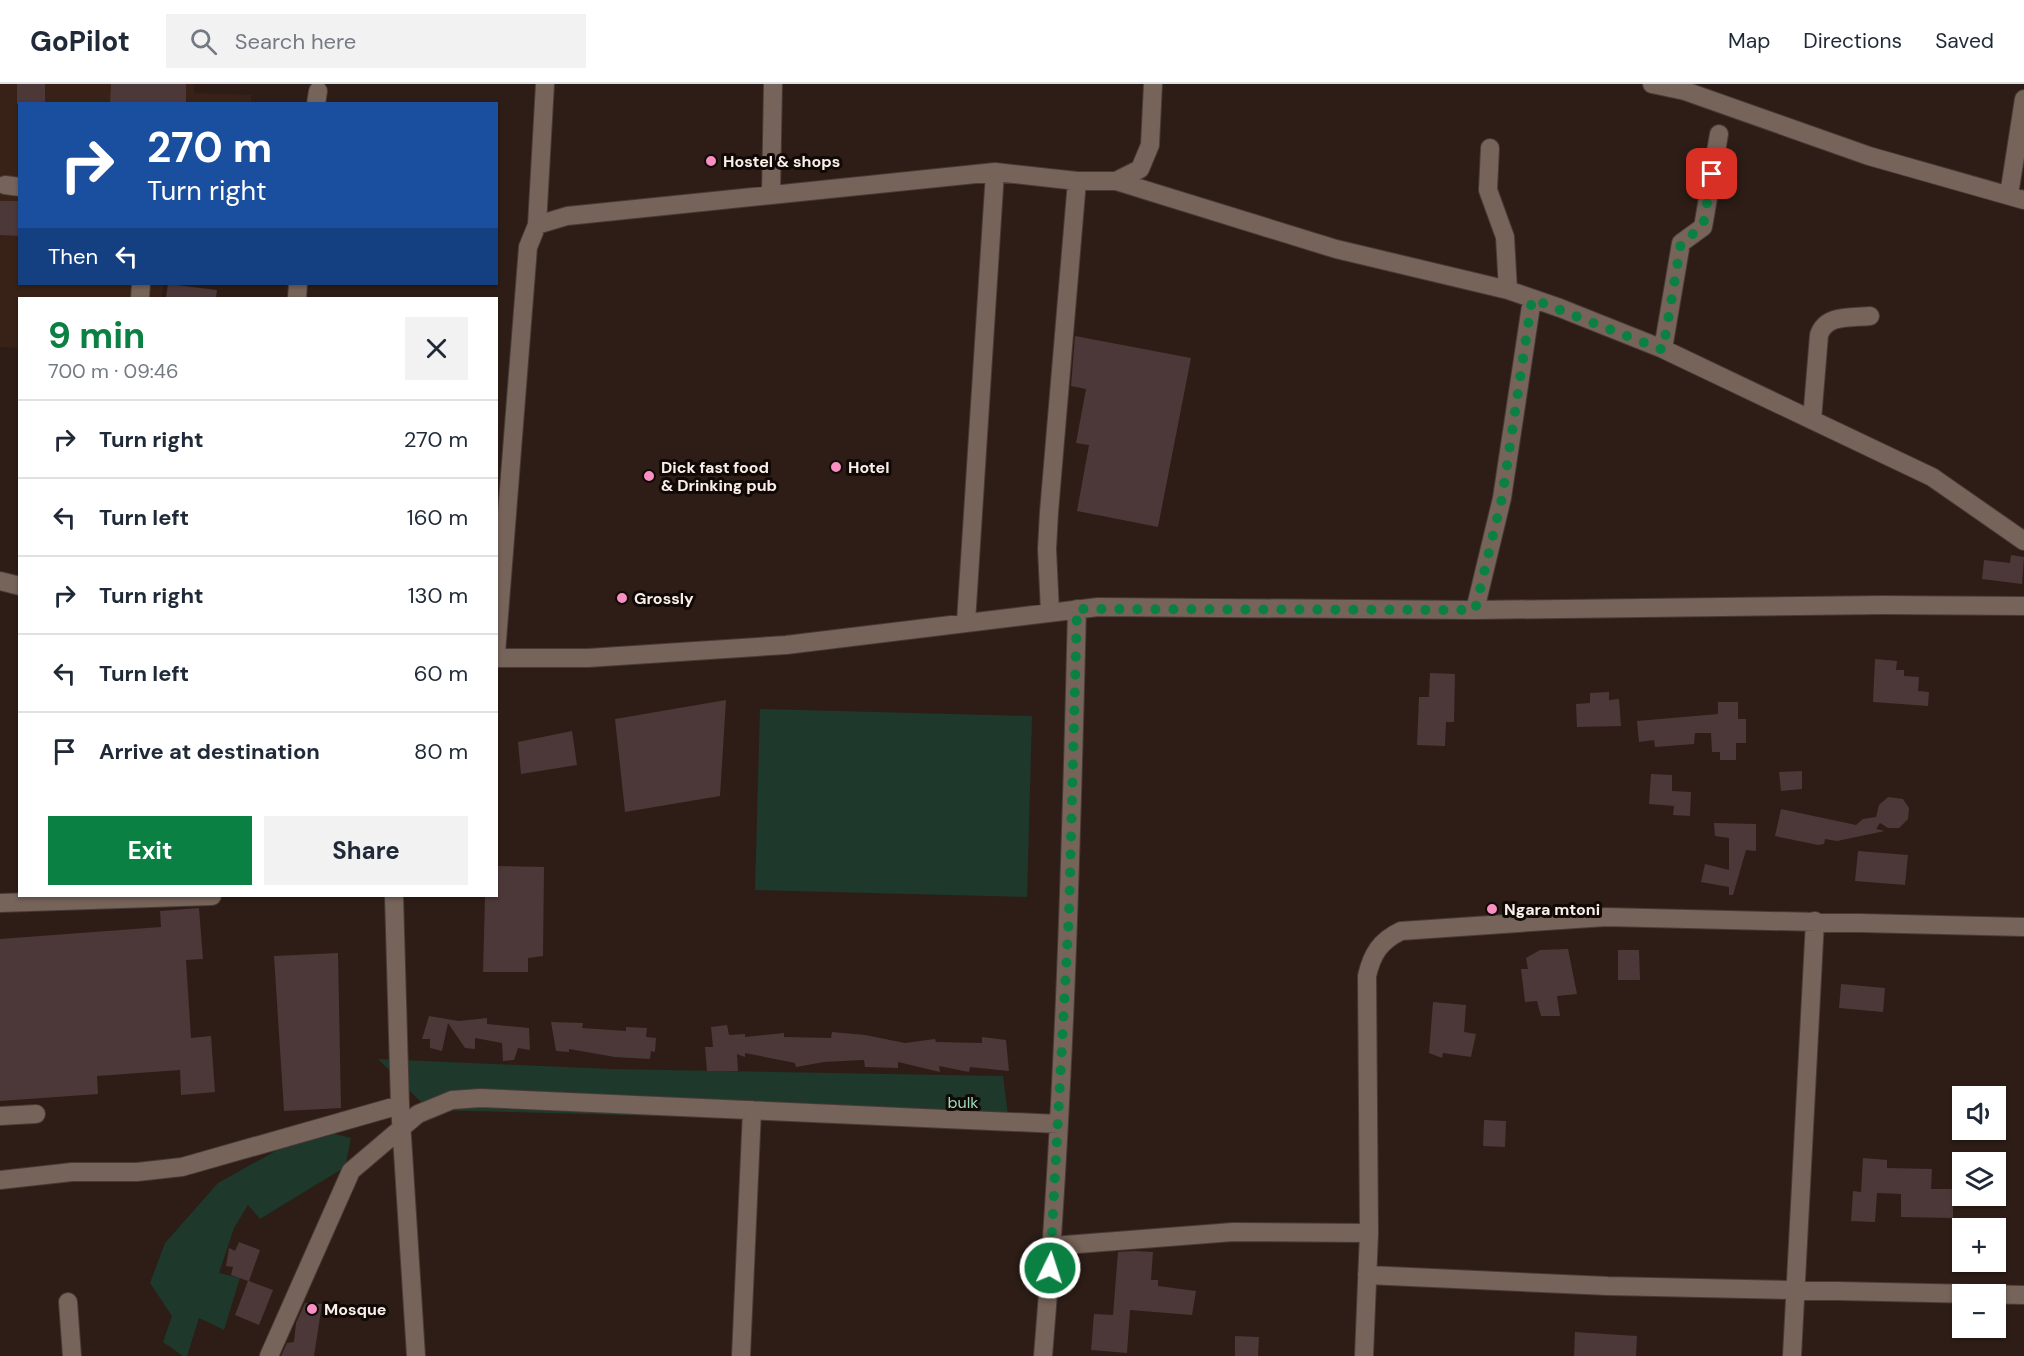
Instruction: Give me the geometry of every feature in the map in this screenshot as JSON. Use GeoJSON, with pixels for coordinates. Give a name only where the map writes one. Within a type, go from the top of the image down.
{"type":"FeatureCollection","features":[{"type":"Feature","properties":{"kind":"street"},"geometry":{"type":"LineString","coordinates":[[498,627],[528,247],[537,225],[545,84]]}},
{"type":"Feature","properties":{"kind":"street"},"geometry":{"type":"LineString","coordinates":[[771,194],[773,84]]}},
{"type":"Feature","properties":{"kind":"street"},"geometry":{"type":"LineString","coordinates":[[1116,181],[1140,169],[1150,145],[1153,84]]}},
{"type":"Feature","properties":{"kind":"street"},"geometry":{"type":"LineString","coordinates":[[1653,84],[1686,88],[1869,156],[2016,198],[2024,99]]}},
{"type":"Feature","properties":{"kind":"street"},"geometry":{"type":"LineString","coordinates":[[1663,350],[1678,252],[1681,243],[1703,226],[1719,134]]}},
{"type":"Feature","properties":{"kind":"street"},"geometry":{"type":"LineString","coordinates":[[1490,148],[1488,190],[1505,237],[1508,291]]}},
{"type":"Feature","properties":{"kind":"street"},"geometry":{"type":"LineString","coordinates":[[537,225],[567,216],[995,172],[1077,181],[1116,181],[1336,249],[1508,291],[1663,350],[1932,477],[2024,541]]}},
{"type":"Feature","properties":{"kind":"street"},"geometry":{"type":"LineString","coordinates":[[966,622],[995,172]]}},
{"type":"Feature","properties":{"kind":"street"},"geometry":{"type":"LineString","coordinates":[[1050,612],[1047,549],[1049,512],[1077,181]]}},
{"type":"Feature","properties":{"kind":"street"},"geometry":{"type":"LineString","coordinates":[[1475,610],[1502,498],[1532,299]]}},
{"type":"Feature","properties":{"kind":"street"},"geometry":{"type":"LineString","coordinates":[[1812,420],[1819,335],[1822,325],[1829,320],[1870,316]]}},
{"type":"Feature","properties":{"kind":"street"},"geometry":{"type":"LineString","coordinates":[[0,582],[18,586]]}},
{"type":"Feature","properties":{"kind":"street"},"geometry":{"type":"LineString","coordinates":[[498,658],[588,658],[786,645],[1077,609],[1475,610],[1882,605],[2024,606]]}},
{"type":"Feature","properties":{"kind":"street"},"geometry":{"type":"LineString","coordinates":[[1043,1356],[1052,1246],[1069,914],[1077,609]]}},
{"type":"Feature","properties":{"kind":"street"},"geometry":{"type":"LineString","coordinates":[[0,903],[182,897]]}},
{"type":"Feature","properties":{"kind":"street"},"geometry":{"type":"LineString","coordinates":[[394,897],[400,1105],[416,1356]]}},
{"type":"Feature","properties":{"kind":"street"},"geometry":{"type":"LineString","coordinates":[[1364,1356],[1369,1233],[1367,976],[1372,957],[1382,943],[1391,936],[1401,931],[1606,917],[2024,927]]}},
{"type":"Feature","properties":{"kind":"street"},"geometry":{"type":"LineString","coordinates":[[1792,1356],[1815,921]]}},
{"type":"Feature","properties":{"kind":"street"},"geometry":{"type":"LineString","coordinates":[[269,1356],[351,1171],[418,1114],[452,1100],[480,1098],[1059,1124]]}},
{"type":"Feature","properties":{"kind":"street"},"geometry":{"type":"LineString","coordinates":[[0,1180],[72,1172],[137,1172],[182,1167],[400,1105]]}},
{"type":"Feature","properties":{"kind":"street"},"geometry":{"type":"LineString","coordinates":[[741,1356],[752,1110]]}},
{"type":"Feature","properties":{"kind":"street"},"geometry":{"type":"LineString","coordinates":[[0,1116],[36,1114]]}},
{"type":"Feature","properties":{"kind":"street"},"geometry":{"type":"LineString","coordinates":[[1052,1246],[1233,1232],[1369,1233]]}},
{"type":"Feature","properties":{"kind":"street"},"geometry":{"type":"LineString","coordinates":[[1367,1275],[1608,1286],[2024,1295]]}},
{"type":"Feature","properties":{"kind":"street"},"geometry":{"type":"LineString","coordinates":[[68,1302],[72,1356]]}},
{"type":"Feature","properties":{"kind":"shaded area"},"geometry":{"type":"Polygon","coordinates":[[[0,84],[194,84],[194,93],[251,95],[251,102],[18,102],[18,285],[163,285],[162,297],[18,297],[18,348],[0,347],[0,84]]]}},
{"type":"Feature","properties":{"kind":"green space"},"geometry":{"type":"Polygon","coordinates":[[[760,709],[1032,716],[1027,897],[755,890],[760,709]]]}},
{"type":"Feature","properties":{"kind":"green space","name":"bulk"},"geometry":{"type":"Polygon","coordinates":[[[378,1059],[612,1069],[1003,1076],[1010,1131],[701,1117],[429,1110],[378,1059]]]}},
{"type":"Feature","properties":{"kind":"green space"},"geometry":{"type":"Polygon","coordinates":[[[315,1129],[351,1138],[345,1167],[260,1219],[248,1205],[234,1228],[219,1273],[240,1278],[224,1330],[199,1318],[187,1356],[183,1356],[163,1342],[172,1316],[150,1283],[165,1243],[218,1183],[315,1129]]]}},
{"type":"Feature","properties":{"kind":"building"},"geometry":{"type":"Polygon","coordinates":[[[17,84],[45,84],[45,102],[18,102],[17,104],[17,84]]]}},
{"type":"Feature","properties":{"kind":"building"},"geometry":{"type":"Polygon","coordinates":[[[111,84],[186,84],[186,102],[110,102],[111,84]]]}},
{"type":"Feature","properties":{"kind":"building"},"geometry":{"type":"Polygon","coordinates":[[[0,201],[18,201],[18,236],[0,235],[0,201]]]}},
{"type":"Feature","properties":{"kind":"building"},"geometry":{"type":"Polygon","coordinates":[[[168,285],[217,290],[216,297],[166,297],[168,285]]]}},
{"type":"Feature","properties":{"kind":"building"},"geometry":{"type":"Polygon","coordinates":[[[1075,336],[1191,358],[1158,527],[1077,511],[1089,445],[1076,443],[1086,389],[1071,386],[1075,336]]]}},
{"type":"Feature","properties":{"kind":"building"},"geometry":{"type":"Polygon","coordinates":[[[2011,555],[2024,557],[2022,584],[1982,579],[1984,560],[2010,563],[2011,555]]]}},
{"type":"Feature","properties":{"kind":"building"},"geometry":{"type":"Polygon","coordinates":[[[1875,659],[1897,661],[1896,670],[1904,670],[1904,676],[1919,677],[1918,691],[1929,692],[1928,706],[1873,702],[1875,659]]]}},
{"type":"Feature","properties":{"kind":"building"},"geometry":{"type":"Polygon","coordinates":[[[1430,673],[1455,674],[1454,722],[1446,722],[1445,746],[1417,745],[1419,697],[1429,697],[1430,673]]]}},
{"type":"Feature","properties":{"kind":"building"},"geometry":{"type":"Polygon","coordinates":[[[1609,692],[1609,700],[1619,699],[1621,726],[1577,727],[1576,704],[1590,703],[1590,693],[1609,692]]]}},
{"type":"Feature","properties":{"kind":"building"},"geometry":{"type":"Polygon","coordinates":[[[726,700],[720,796],[625,812],[615,719],[726,700]]]}},
{"type":"Feature","properties":{"kind":"building"},"geometry":{"type":"Polygon","coordinates":[[[1718,702],[1738,702],[1738,719],[1746,719],[1746,743],[1736,743],[1736,760],[1720,760],[1720,752],[1712,752],[1711,733],[1695,733],[1694,744],[1655,747],[1654,740],[1639,742],[1637,721],[1718,714],[1718,702]]]}},
{"type":"Feature","properties":{"kind":"building"},"geometry":{"type":"Polygon","coordinates":[[[572,731],[577,765],[521,774],[518,742],[572,731]]]}},
{"type":"Feature","properties":{"kind":"building"},"geometry":{"type":"Polygon","coordinates":[[[1802,771],[1802,789],[1781,791],[1779,772],[1802,771]]]}},
{"type":"Feature","properties":{"kind":"building"},"geometry":{"type":"Polygon","coordinates":[[[1651,774],[1672,775],[1672,791],[1691,792],[1690,816],[1673,815],[1674,806],[1649,804],[1651,774]]]}},
{"type":"Feature","properties":{"kind":"building"},"geometry":{"type":"Polygon","coordinates":[[[1888,797],[1903,799],[1909,808],[1908,819],[1899,828],[1888,828],[1880,823],[1876,829],[1885,831],[1837,841],[1825,839],[1824,844],[1818,845],[1775,836],[1781,809],[1856,825],[1863,819],[1876,817],[1879,805],[1888,797]]]}},
{"type":"Feature","properties":{"kind":"building"},"geometry":{"type":"Polygon","coordinates":[[[1714,823],[1756,824],[1756,851],[1746,850],[1733,895],[1729,895],[1729,887],[1701,882],[1705,864],[1729,870],[1729,838],[1715,836],[1714,823]]]}},
{"type":"Feature","properties":{"kind":"building"},"geometry":{"type":"Polygon","coordinates":[[[1858,851],[1908,855],[1905,885],[1855,881],[1858,851]]]}},
{"type":"Feature","properties":{"kind":"building"},"geometry":{"type":"Polygon","coordinates":[[[498,866],[544,867],[543,956],[528,958],[528,972],[483,972],[485,897],[498,897],[498,866]]]}},
{"type":"Feature","properties":{"kind":"building"},"geometry":{"type":"Polygon","coordinates":[[[199,908],[203,959],[186,960],[191,1038],[211,1036],[215,1092],[181,1095],[180,1070],[97,1076],[98,1094],[0,1101],[0,939],[161,927],[160,911],[199,908]]]}},
{"type":"Feature","properties":{"kind":"building"},"geometry":{"type":"Polygon","coordinates":[[[1568,949],[1577,994],[1557,996],[1560,1016],[1541,1016],[1537,1001],[1525,1002],[1521,969],[1528,969],[1526,958],[1540,950],[1568,949]]]}},
{"type":"Feature","properties":{"kind":"building"},"geometry":{"type":"Polygon","coordinates":[[[1618,950],[1639,950],[1640,980],[1618,980],[1618,950]]]}},
{"type":"Feature","properties":{"kind":"building"},"geometry":{"type":"Polygon","coordinates":[[[338,953],[341,1108],[284,1111],[274,956],[338,953]]]}},
{"type":"Feature","properties":{"kind":"building"},"geometry":{"type":"Polygon","coordinates":[[[1841,984],[1885,988],[1883,1012],[1839,1008],[1841,984]]]}},
{"type":"Feature","properties":{"kind":"building"},"geometry":{"type":"Polygon","coordinates":[[[1433,1002],[1466,1005],[1464,1032],[1476,1034],[1471,1057],[1443,1053],[1442,1058],[1429,1053],[1433,1002]]]}},
{"type":"Feature","properties":{"kind":"building"},"geometry":{"type":"Polygon","coordinates":[[[429,1016],[459,1021],[487,1018],[487,1024],[529,1028],[530,1050],[518,1048],[514,1060],[503,1061],[502,1043],[475,1038],[475,1049],[465,1048],[448,1023],[442,1051],[430,1048],[430,1039],[422,1039],[429,1016]]]}},
{"type":"Feature","properties":{"kind":"building"},"geometry":{"type":"Polygon","coordinates":[[[551,1022],[583,1023],[582,1028],[626,1031],[626,1027],[647,1028],[646,1037],[656,1038],[655,1052],[651,1051],[650,1059],[615,1057],[569,1049],[569,1052],[556,1051],[551,1022]]]}},
{"type":"Feature","properties":{"kind":"building"},"geometry":{"type":"Polygon","coordinates":[[[727,1025],[729,1035],[745,1034],[745,1037],[784,1033],[784,1037],[831,1038],[832,1032],[865,1035],[905,1043],[935,1039],[936,1042],[982,1043],[982,1037],[1006,1040],[1009,1071],[970,1067],[969,1072],[939,1066],[940,1072],[898,1062],[898,1068],[865,1067],[864,1060],[824,1062],[796,1067],[795,1063],[745,1053],[745,1057],[737,1054],[738,1071],[707,1071],[705,1047],[713,1047],[711,1027],[727,1025]]]}},
{"type":"Feature","properties":{"kind":"building"},"geometry":{"type":"Polygon","coordinates":[[[1484,1120],[1506,1121],[1505,1147],[1483,1146],[1484,1120]]]}},
{"type":"Feature","properties":{"kind":"building"},"geometry":{"type":"Polygon","coordinates":[[[1863,1158],[1887,1160],[1887,1168],[1932,1169],[1931,1189],[1952,1189],[1953,1218],[1901,1217],[1901,1194],[1877,1193],[1875,1222],[1851,1221],[1853,1191],[1861,1192],[1863,1158]]]}},
{"type":"Feature","properties":{"kind":"building"},"geometry":{"type":"Polygon","coordinates":[[[239,1242],[260,1250],[249,1281],[273,1290],[259,1325],[235,1315],[248,1281],[231,1275],[233,1267],[226,1266],[229,1248],[235,1251],[239,1242]]]}},
{"type":"Feature","properties":{"kind":"building"},"geometry":{"type":"Polygon","coordinates":[[[1118,1252],[1153,1252],[1151,1280],[1158,1280],[1158,1286],[1196,1291],[1192,1315],[1130,1310],[1127,1353],[1091,1350],[1094,1314],[1113,1315],[1118,1252]]]}},
{"type":"Feature","properties":{"kind":"building"},"geometry":{"type":"Polygon","coordinates":[[[305,1303],[322,1304],[314,1356],[281,1356],[287,1343],[294,1342],[296,1323],[305,1303]]]}},
{"type":"Feature","properties":{"kind":"building"},"geometry":{"type":"Polygon","coordinates":[[[1575,1332],[1637,1336],[1636,1356],[1574,1356],[1575,1332]]]}},
{"type":"Feature","properties":{"kind":"building"},"geometry":{"type":"Polygon","coordinates":[[[1235,1336],[1259,1337],[1258,1356],[1235,1356],[1235,1336]]]}},
{"type":"Feature","properties":{"kind":"place","name":"Hostel & shops"},"geometry":{"type":"Point","coordinates":[711,161]}},
{"type":"Feature","properties":{"kind":"place","name":"Hotel"},"geometry":{"type":"Point","coordinates":[836,467]}},
{"type":"Feature","properties":{"kind":"place","name":"Dick fast food & Drinking pub"},"geometry":{"type":"Point","coordinates":[649,476]}},
{"type":"Feature","properties":{"kind":"place","name":"Grossly"},"geometry":{"type":"Point","coordinates":[622,598]}},
{"type":"Feature","properties":{"kind":"place","name":"Ngara mtoni"},"geometry":{"type":"Point","coordinates":[1492,909]}},
{"type":"Feature","properties":{"kind":"place","name":"Mosque"},"geometry":{"type":"Point","coordinates":[312,1309]}},
{"type":"Feature","properties":{"kind":"route"},"geometry":{"type":"LineString","coordinates":[[1050,1268],[1069,914],[1077,609],[1192,607],[1475,610],[1502,498],[1532,299],[1663,350],[1678,252],[1681,243],[1703,226],[1712,174]]}}]}
